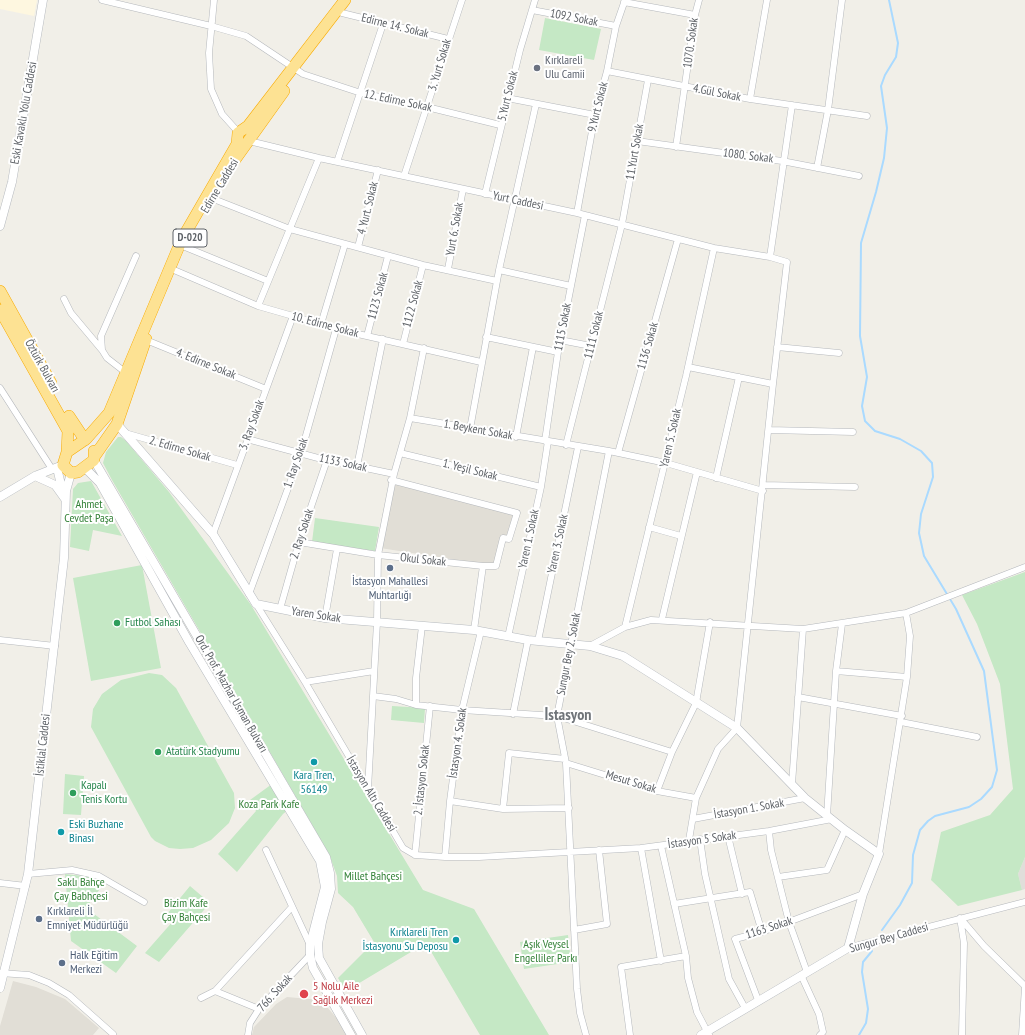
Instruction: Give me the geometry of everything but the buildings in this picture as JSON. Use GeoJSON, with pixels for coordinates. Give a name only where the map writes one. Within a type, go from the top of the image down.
{"type":"FeatureCollection","features":[{"type":"Feature","properties":{"kind":"highway","name":"Edirne Caddesi"},"geometry":{"type":"LineString","coordinates":[[296,69],[345,0]]}},
{"type":"Feature","properties":{"kind":"highway","name":"Edirne Caddesi"},"geometry":{"type":"LineString","coordinates":[[86,436],[109,413],[182,239],[244,137],[325,32],[352,0]]}},
{"type":"Feature","properties":{"kind":"highway","name":"Edirne Caddesi"},"geometry":{"type":"LineString","coordinates":[[94,458],[120,428],[146,340],[174,270],[244,137]]}},
{"type":"Feature","properties":{"kind":"highway","name":"Öztürk Bulvarı"},"geometry":{"type":"LineString","coordinates":[[0,291],[75,428],[86,436],[94,449],[94,458]]}},
{"type":"Feature","properties":{"kind":"highway","name":"Öztürk Bulvarı"},"geometry":{"type":"LineString","coordinates":[[0,310],[65,422],[68,431],[67,452],[61,469]]}},
{"type":"Feature","properties":{"kind":"highway"},"geometry":{"type":"LineString","coordinates":[[67,452],[86,436]]}},
{"type":"Feature","properties":{"kind":"highway","name":"D-020"},"geometry":{"type":"LineString","coordinates":[[85,468],[94,458]]}},
{"type":"Feature","properties":{"kind":"highway"},"geometry":{"type":"LineString","coordinates":[[61,469],[78,472],[85,468]]}},
{"type":"Feature","properties":{"kind":"street","name":"Eski Kavaklı Yolu Caddesi"},"geometry":{"type":"LineString","coordinates":[[0,226],[12,182],[43,0]]}},
{"type":"Feature","properties":{"kind":"street","name":"12. Edirne Sokak"},"geometry":{"type":"LineString","coordinates":[[102,0],[122,2],[246,36],[296,69],[361,93],[500,125]]}},
{"type":"Feature","properties":{"kind":"street"},"geometry":{"type":"LineString","coordinates":[[214,0],[209,70],[212,93],[222,114],[244,137]]}},
{"type":"Feature","properties":{"kind":"street","name":"3. Yurt Sokak"},"geometry":{"type":"LineString","coordinates":[[404,176],[462,0]]}},
{"type":"Feature","properties":{"kind":"street","name":"5.Yurt Sokak"},"geometry":{"type":"LineString","coordinates":[[485,194],[500,125],[535,0]]}},
{"type":"Feature","properties":{"kind":"street","name":"1070. Sokak"},"geometry":{"type":"LineString","coordinates":[[676,147],[694,14],[699,0]]}},
{"type":"Feature","properties":{"kind":"street"},"geometry":{"type":"LineString","coordinates":[[750,99],[767,0]]}},
{"type":"Feature","properties":{"kind":"street"},"geometry":{"type":"LineString","coordinates":[[817,168],[828,110],[842,0]]}},
{"type":"Feature","properties":{"kind":"street"},"geometry":{"type":"LineString","coordinates":[[624,1],[694,14]]}},
{"type":"Feature","properties":{"kind":"street","name":"9.Yurt Sokak"},"geometry":{"type":"LineString","coordinates":[[577,213],[594,116],[607,71],[616,26],[624,1]]}},
{"type":"Feature","properties":{"kind":"street","name":"1092 Sokak"},"geometry":{"type":"LineString","coordinates":[[532,10],[616,26]]}},
{"type":"Feature","properties":{"kind":"street","name":"Edirne 14. Sokak"},"geometry":{"type":"LineString","coordinates":[[342,13],[448,39]]}},
{"type":"Feature","properties":{"kind":"street"},"geometry":{"type":"LineString","coordinates":[[338,162],[383,24]]}},
{"type":"Feature","properties":{"kind":"street","name":"4.Gül Sokak"},"geometry":{"type":"LineString","coordinates":[[607,71],[750,99],[867,116]]}},
{"type":"Feature","properties":{"kind":"street","name":"11.Yurt Sokak"},"geometry":{"type":"LineString","coordinates":[[622,224],[648,80]]}},
{"type":"Feature","properties":{"kind":"street"},"geometry":{"type":"LineString","coordinates":[[507,98],[594,116]]}},
{"type":"Feature","properties":{"kind":"street"},"geometry":{"type":"LineString","coordinates":[[470,429],[481,362],[499,270],[536,104]]}},
{"type":"Feature","properties":{"kind":"street"},"geometry":{"type":"LineString","coordinates":[[770,257],[782,161],[792,105]]}},
{"type":"Feature","properties":{"kind":"street","name":"Yurt Caddesi"},"geometry":{"type":"LineString","coordinates":[[244,137],[319,158],[577,213],[714,248],[770,257],[787,262],[777,347]]}},
{"type":"Feature","properties":{"kind":"street","name":"1080. Sokak"},"geometry":{"type":"LineString","coordinates":[[637,141],[782,161],[859,176]]}},
{"type":"Feature","properties":{"kind":"street"},"geometry":{"type":"LineString","coordinates":[[258,306],[319,158]]}},
{"type":"Feature","properties":{"kind":"street","name":"4 Yurt. Sokak"},"geometry":{"type":"LineString","coordinates":[[358,247],[378,170]]}},
{"type":"Feature","properties":{"kind":"street","name":"Yurt 6. Sokak"},"geometry":{"type":"LineString","coordinates":[[448,269],[463,189]]}},
{"type":"Feature","properties":{"kind":"street"},"geometry":{"type":"LineString","coordinates":[[211,198],[290,229],[423,265],[448,269],[497,281]]}},
{"type":"Feature","properties":{"kind":"street","name":"1115 Sokak"},"geometry":{"type":"LineString","coordinates":[[547,441],[560,340],[585,215]]}},
{"type":"Feature","properties":{"kind":"street","name":"1111 Sokak"},"geometry":{"type":"LineString","coordinates":[[566,445],[622,224]]}},
{"type":"Feature","properties":{"kind":"street","name":"1136 Sokak"},"geometry":{"type":"LineString","coordinates":[[618,453],[678,238]]}},
{"type":"Feature","properties":{"kind":"street"},"geometry":{"type":"LineString","coordinates":[[321,324],[345,244]]}},
{"type":"Feature","properties":{"kind":"street"},"geometry":{"type":"LineString","coordinates":[[185,247],[268,281]]}},
{"type":"Feature","properties":{"kind":"street","name":"Yaren 5. Sokak"},"geometry":{"type":"LineString","coordinates":[[626,627],[649,527],[666,462],[714,248]]}},
{"type":"Feature","properties":{"kind":"street"},"geometry":{"type":"LineString","coordinates":[[102,350],[101,336],[136,256]]}},
{"type":"Feature","properties":{"kind":"street","name":"1123 Sokak"},"geometry":{"type":"LineString","coordinates":[[367,336],[388,256]]}},
{"type":"Feature","properties":{"kind":"street","name":"1122 Sokak"},"geometry":{"type":"LineString","coordinates":[[403,344],[423,265]]}},
{"type":"Feature","properties":{"kind":"street","name":"10. Edirne Sokak"},"geometry":{"type":"LineString","coordinates":[[174,270],[258,306],[336,329],[481,362]]}},
{"type":"Feature","properties":{"kind":"street"},"geometry":{"type":"LineString","coordinates":[[499,270],[571,286]]}},
{"type":"Feature","properties":{"kind":"street"},"geometry":{"type":"LineString","coordinates":[[64,299],[72,313],[107,358],[125,372]]}},
{"type":"Feature","properties":{"kind":"street","name":"3. Ray Sokak"},"geometry":{"type":"LineString","coordinates":[[213,534],[237,465],[293,316]]}},
{"type":"Feature","properties":{"kind":"street","name":"1. Ray Sokak"},"geometry":{"type":"LineString","coordinates":[[250,594],[301,453],[336,329]]}},
{"type":"Feature","properties":{"kind":"street"},"geometry":{"type":"LineString","coordinates":[[486,337],[558,352]]}},
{"type":"Feature","properties":{"kind":"street"},"geometry":{"type":"LineString","coordinates":[[357,466],[383,339]]}},
{"type":"Feature","properties":{"kind":"street","name":"4. Edirne Sokak"},"geometry":{"type":"LineString","coordinates":[[146,340],[266,389]]}},
{"type":"Feature","properties":{"kind":"street"},"geometry":{"type":"LineString","coordinates":[[560,340],[591,346]]}},
{"type":"Feature","properties":{"kind":"street"},"geometry":{"type":"LineString","coordinates":[[516,437],[533,347]]}},
{"type":"Feature","properties":{"kind":"street"},"geometry":{"type":"LineString","coordinates":[[689,840],[696,798],[718,749],[737,728],[749,626],[777,347],[839,353]]}},
{"type":"Feature","properties":{"kind":"street"},"geometry":{"type":"LineString","coordinates":[[368,790],[377,622],[378,555],[392,481],[410,418],[424,348]]}},
{"type":"Feature","properties":{"kind":"street"},"geometry":{"type":"LineString","coordinates":[[688,367],[773,384]]}},
{"type":"Feature","properties":{"kind":"street"},"geometry":{"type":"LineString","coordinates":[[716,478],[739,377]]}},
{"type":"Feature","properties":{"kind":"street"},"geometry":{"type":"LineString","coordinates":[[0,388],[61,469],[65,499]]}},
{"type":"Feature","properties":{"kind":"street","name":"1. Beykent Sokak"},"geometry":{"type":"LineString","coordinates":[[410,418],[666,462],[716,478],[763,488],[855,487]]}},
{"type":"Feature","properties":{"kind":"street","name":"2. Edirne Sokak"},"geometry":{"type":"LineString","coordinates":[[120,428],[237,465]]}},
{"type":"Feature","properties":{"kind":"street","name":"İstasyon Altı Caddesi"},"geometry":{"type":"LineString","coordinates":[[120,428],[213,534],[305,682],[403,848],[415,855]]}},
{"type":"Feature","properties":{"kind":"street"},"geometry":{"type":"LineString","coordinates":[[769,430],[853,432]]}},
{"type":"Feature","properties":{"kind":"street","name":"1133 Sokak"},"geometry":{"type":"LineString","coordinates":[[247,439],[327,460],[394,474]]}},
{"type":"Feature","properties":{"kind":"street","name":"Yaren 1. Sokak"},"geometry":{"type":"LineString","coordinates":[[508,636],[540,488],[547,441]]}},
{"type":"Feature","properties":{"kind":"street","name":"Yaren 3. Sokak"},"geometry":{"type":"LineString","coordinates":[[538,641],[578,447]]}},
{"type":"Feature","properties":{"kind":"street","name":"Sungur Bey 2. Sokak"},"geometry":{"type":"LineString","coordinates":[[586,1035],[580,1013],[574,930],[572,852],[566,761],[557,716],[609,451]]}},
{"type":"Feature","properties":{"kind":"street","name":"1. Yeşil Sokak"},"geometry":{"type":"LineString","coordinates":[[400,452],[540,488]]}},
{"type":"Feature","properties":{"kind":"street","name":"Ord. Prof. Mazhar Usman Bulvarı"},"geometry":{"type":"LineString","coordinates":[[94,458],[326,857],[330,873],[331,889],[318,944],[319,958],[362,1035]]}},
{"type":"Feature","properties":{"kind":"street","name":"2. Ray Sokak"},"geometry":{"type":"LineString","coordinates":[[280,610],[299,542],[327,460]]}},
{"type":"Feature","properties":{"kind":"street","name":"Ord. Prof. Mazhar Usman Bulvarı"},"geometry":{"type":"LineString","coordinates":[[85,468],[100,483],[189,642],[320,861],[325,887],[310,945],[310,955],[313,968],[352,1035]]}},
{"type":"Feature","properties":{"kind":"street"},"geometry":{"type":"LineString","coordinates":[[0,497],[36,476],[61,469]]}},
{"type":"Feature","properties":{"kind":"street"},"geometry":{"type":"LineString","coordinates":[[61,469],[65,499]]}},
{"type":"Feature","properties":{"kind":"street"},"geometry":{"type":"LineString","coordinates":[[662,619],[697,472]]}},
{"type":"Feature","properties":{"kind":"street"},"geometry":{"type":"LineString","coordinates":[[36,476],[55,485],[65,499]]}},
{"type":"Feature","properties":{"kind":"street"},"geometry":{"type":"LineString","coordinates":[[392,481],[516,513],[509,539],[503,538],[496,566],[483,566],[477,630]]}},
{"type":"Feature","properties":{"kind":"street","name":"İstiklal Caddesi"},"geometry":{"type":"LineString","coordinates":[[0,988],[2,973],[28,874],[64,558],[65,499]]}},
{"type":"Feature","properties":{"kind":"street"},"geometry":{"type":"LineString","coordinates":[[649,527],[681,536]]}},
{"type":"Feature","properties":{"kind":"street","name":"Okul Sokak"},"geometry":{"type":"LineString","coordinates":[[299,542],[378,555],[483,566]]}},
{"type":"Feature","properties":{"kind":"street"},"geometry":{"type":"LineString","coordinates":[[325,618],[337,549]]}},
{"type":"Feature","properties":{"kind":"street"},"geometry":{"type":"LineString","coordinates":[[590,646],[626,627],[641,621],[662,619],[803,629],[906,613],[1025,567]]}},
{"type":"Feature","properties":{"kind":"street","name":"Yaren Sokak"},"geometry":{"type":"LineString","coordinates":[[256,604],[325,618],[477,630],[528,640],[590,646],[623,656],[737,728],[805,798],[829,818],[879,854]]}},
{"type":"Feature","properties":{"kind":"street"},"geometry":{"type":"LineString","coordinates":[[848,948],[863,894],[879,854],[907,677],[910,636],[906,613]]}},
{"type":"Feature","properties":{"kind":"street"},"geometry":{"type":"LineString","coordinates":[[657,790],[672,752],[696,702],[710,622]]}},
{"type":"Feature","properties":{"kind":"street"},"geometry":{"type":"LineString","coordinates":[[829,818],[836,671],[842,624]]}},
{"type":"Feature","properties":{"kind":"street"},"geometry":{"type":"LineString","coordinates":[[416,705],[416,678],[422,626]]}},
{"type":"Feature","properties":{"kind":"street"},"geometry":{"type":"LineString","coordinates":[[792,784],[803,629]]}},
{"type":"Feature","properties":{"kind":"street","name":"İstasyon 4. Sokak"},"geometry":{"type":"LineString","coordinates":[[445,858],[450,801],[462,710],[477,630]]}},
{"type":"Feature","properties":{"kind":"street"},"geometry":{"type":"LineString","coordinates":[[0,640],[55,646]]}},
{"type":"Feature","properties":{"kind":"street"},"geometry":{"type":"LineString","coordinates":[[513,714],[528,640]]}},
{"type":"Feature","properties":{"kind":"street"},"geometry":{"type":"LineString","coordinates":[[305,682],[374,671]]}},
{"type":"Feature","properties":{"kind":"street"},"geometry":{"type":"LineString","coordinates":[[836,671],[907,677]]}},
{"type":"Feature","properties":{"kind":"street"},"geometry":{"type":"LineString","coordinates":[[373,696],[396,699],[416,705],[513,714],[557,716],[672,752]]}},
{"type":"Feature","properties":{"kind":"street"},"geometry":{"type":"LineString","coordinates":[[798,697],[977,737]]}},
{"type":"Feature","properties":{"kind":"street","name":"2. İstasyon Sokak"},"geometry":{"type":"LineString","coordinates":[[415,855],[430,706]]}},
{"type":"Feature","properties":{"kind":"street","name":"Mesut Sokak"},"geometry":{"type":"LineString","coordinates":[[503,809],[509,753],[566,761],[657,790],[696,798]]}},
{"type":"Feature","properties":{"kind":"street","name":"İstasyon 1. Sokak"},"geometry":{"type":"LineString","coordinates":[[693,818],[805,798]]}},
{"type":"Feature","properties":{"kind":"street"},"geometry":{"type":"LineString","coordinates":[[450,801],[503,809],[569,808]]}},
{"type":"Feature","properties":{"kind":"street","name":"İstasyon 5 Sokak"},"geometry":{"type":"LineString","coordinates":[[572,852],[661,846],[689,840],[769,831],[829,818]]}},
{"type":"Feature","properties":{"kind":"street"},"geometry":{"type":"LineString","coordinates":[[778,877],[827,870],[845,830]]}},
{"type":"Feature","properties":{"kind":"street"},"geometry":{"type":"LineString","coordinates":[[769,831],[789,922],[804,973],[819,1014],[823,1032],[820,1035]]}},
{"type":"Feature","properties":{"kind":"street"},"geometry":{"type":"LineString","coordinates":[[728,836],[742,894]]}},
{"type":"Feature","properties":{"kind":"street"},"geometry":{"type":"LineString","coordinates":[[700,839],[711,900],[729,979],[745,1008]]}},
{"type":"Feature","properties":{"kind":"street"},"geometry":{"type":"LineString","coordinates":[[661,846],[686,956],[688,978],[706,1034]]}},
{"type":"Feature","properties":{"kind":"street"},"geometry":{"type":"LineString","coordinates":[[641,848],[660,961]]}},
{"type":"Feature","properties":{"kind":"street"},"geometry":{"type":"LineString","coordinates":[[266,850],[291,908],[310,945]]}},
{"type":"Feature","properties":{"kind":"street"},"geometry":{"type":"LineString","coordinates":[[574,930],[607,924],[598,850]]}},
{"type":"Feature","properties":{"kind":"street"},"geometry":{"type":"LineString","coordinates":[[415,855],[445,858],[572,852]]}},
{"type":"Feature","properties":{"kind":"street"},"geometry":{"type":"LineString","coordinates":[[28,874],[72,870],[99,876],[144,902]]}},
{"type":"Feature","properties":{"kind":"street"},"geometry":{"type":"LineString","coordinates":[[0,883],[26,886]]}},
{"type":"Feature","properties":{"kind":"street"},"geometry":{"type":"LineString","coordinates":[[674,904],[711,900],[750,892],[762,932]]}},
{"type":"Feature","properties":{"kind":"street","name":"1163 Sokak"},"geometry":{"type":"LineString","coordinates":[[758,1000],[735,939],[762,932],[863,894]]}},
{"type":"Feature","properties":{"kind":"street","name":"Sungur Bey Caddesi"},"geometry":{"type":"LineString","coordinates":[[706,1034],[758,1000],[848,948],[1025,902]]}},
{"type":"Feature","properties":{"kind":"street"},"geometry":{"type":"LineString","coordinates":[[201,998],[215,991],[291,908]]}},
{"type":"Feature","properties":{"kind":"street"},"geometry":{"type":"LineString","coordinates":[[960,918],[984,946],[1025,986],[1022,1035]]}},
{"type":"Feature","properties":{"kind":"street"},"geometry":{"type":"LineString","coordinates":[[960,918],[964,943],[962,1035]]}},
{"type":"Feature","properties":{"kind":"street","name":"766. Sokak"},"geometry":{"type":"LineString","coordinates":[[248,1035],[250,1023],[259,1009],[310,955]]}},
{"type":"Feature","properties":{"kind":"street"},"geometry":{"type":"LineString","coordinates":[[630,1035],[621,967],[686,956]]}},
{"type":"Feature","properties":{"kind":"street"},"geometry":{"type":"LineString","coordinates":[[2,973],[29,975],[49,982],[73,998],[113,1034]]}},
{"type":"Feature","properties":{"kind":"street"},"geometry":{"type":"LineString","coordinates":[[215,991],[259,1009]]}},
{"type":"Feature","properties":{"kind":"shaded area"},"geometry":{"type":"Polygon","coordinates":[[[0,0],[37,0],[34,16],[0,9],[0,0]]]}},
{"type":"Feature","properties":{"kind":"shaded area"},"geometry":{"type":"Polygon","coordinates":[[[392,482],[517,513],[509,539],[503,538],[496,566],[380,548],[392,482]]]}},
{"type":"Feature","properties":{"kind":"shaded area"},"geometry":{"type":"Polygon","coordinates":[[[1025,857],[1025,889],[1022,890],[1018,874],[1025,857]]]}},
{"type":"Feature","properties":{"kind":"shaded area"},"geometry":{"type":"Polygon","coordinates":[[[13,981],[36,987],[65,999],[99,1028],[93,1035],[0,1035],[0,1026],[13,981]]]}},
{"type":"Feature","properties":{"kind":"shaded area"},"geometry":{"type":"Polygon","coordinates":[[[287,997],[321,1000],[351,1035],[252,1035],[254,1027],[276,1004],[287,997]]]}},
{"type":"Feature","properties":{"kind":"green space"},"geometry":{"type":"Polygon","coordinates":[[[545,18],[601,29],[594,60],[539,50],[545,18]]]}},
{"type":"Feature","properties":{"kind":"green space","name":"Millet Bahçesi"},"geometry":{"type":"Polygon","coordinates":[[[118,437],[121,437],[126,441],[169,492],[251,605],[423,890],[474,909],[549,1035],[480,1035],[426,943],[346,991],[338,978],[374,942],[353,907],[338,893],[337,876],[329,854],[103,463],[106,452],[118,437]]]}},
{"type":"Feature","properties":{"kind":"green space","name":"Ahmet Cevdet Paşa"},"geometry":{"type":"Polygon","coordinates":[[[91,481],[122,536],[93,530],[89,551],[70,547],[73,489],[78,483],[91,481]]]}},
{"type":"Feature","properties":{"kind":"green space"},"geometry":{"type":"Polygon","coordinates":[[[315,518],[379,527],[375,551],[312,542],[315,518]]]}},
{"type":"Feature","properties":{"kind":"green space","name":"Futbol Sahası"},"geometry":{"type":"Polygon","coordinates":[[[142,565],[161,668],[91,681],[73,578],[142,565]]]}},
{"type":"Feature","properties":{"kind":"green space"},"geometry":{"type":"Polygon","coordinates":[[[1025,572],[1025,857],[1018,874],[1022,890],[958,906],[931,880],[941,832],[990,815],[1013,789],[1000,684],[977,624],[962,595],[1025,572]]]}},
{"type":"Feature","properties":{"kind":"green space","name":"Atatürk Stadyumu"},"geometry":{"type":"Polygon","coordinates":[[[149,673],[162,675],[176,688],[234,793],[235,808],[229,823],[211,840],[193,848],[169,848],[155,841],[151,837],[91,727],[93,709],[102,694],[121,680],[149,673]]]}},
{"type":"Feature","properties":{"kind":"green space"},"geometry":{"type":"Polygon","coordinates":[[[392,706],[425,708],[424,723],[391,720],[392,706]]]}},
{"type":"Feature","properties":{"kind":"green space","name":"Kapalı Tenis Kortu"},"geometry":{"type":"Polygon","coordinates":[[[65,774],[84,776],[81,815],[63,814],[65,774]]]}},
{"type":"Feature","properties":{"kind":"green space","name":"Koza Park Kafe"},"geometry":{"type":"Polygon","coordinates":[[[272,784],[288,810],[283,814],[237,872],[218,854],[256,811],[250,800],[272,784]]]}},
{"type":"Feature","properties":{"kind":"green space","name":"Saklı Bahçe Çay Babhçesi"},"geometry":{"type":"Polygon","coordinates":[[[65,874],[94,877],[105,882],[86,908],[137,946],[116,973],[71,941],[65,874]]]}},
{"type":"Feature","properties":{"kind":"green space","name":"Bizim Kafe Çay Bahçesi"},"geometry":{"type":"Polygon","coordinates":[[[190,886],[210,903],[159,962],[145,953],[174,920],[167,914],[190,886]]]}},
{"type":"Feature","properties":{"kind":"green space","name":"Aşık Veysel Engelliler Parkı"},"geometry":{"type":"Polygon","coordinates":[[[568,935],[571,962],[524,969],[520,942],[568,935]]]}},
{"type":"Feature","properties":{"kind":"waterway"},"geometry":{"type":"LineString","coordinates":[[882,930],[900,905],[912,883],[913,855],[920,830],[935,816],[969,807],[981,799],[992,787],[997,770],[984,671],[956,609],[924,556],[919,533],[921,514],[933,477],[932,463],[921,451],[900,439],[875,431],[865,421],[862,406],[867,377],[860,336],[861,243],[884,158],[887,128],[881,86],[885,75],[896,57],[898,43],[889,0]]}},
{"type":"Feature","properties":{"kind":"waterway"},"geometry":{"type":"LineString","coordinates":[[859,1035],[866,1023],[868,1009],[862,972],[863,962],[872,951]]}},
{"type":"Feature","properties":{"kind":"place","name":"Kırklareli Ulu Camii"},"geometry":{"type":"Point","coordinates":[537,68]}},
{"type":"Feature","properties":{"kind":"place","name":"İstasyon Mahallesi Muhtarlığı"},"geometry":{"type":"Point","coordinates":[390,568]}},
{"type":"Feature","properties":{"kind":"place","name":"Futbol Sahası"},"geometry":{"type":"Point","coordinates":[117,623]}},
{"type":"Feature","properties":{"kind":"place","name":"Atatürk Stadyumu"},"geometry":{"type":"Point","coordinates":[158,752]}},
{"type":"Feature","properties":{"kind":"place","name":"Kara Tren, 56149"},"geometry":{"type":"Point","coordinates":[314,762]}},
{"type":"Feature","properties":{"kind":"place","name":"Kapalı Tenis Kortu"},"geometry":{"type":"Point","coordinates":[73,793]}},
{"type":"Feature","properties":{"kind":"place","name":"Eski Buzhane Binası"},"geometry":{"type":"Point","coordinates":[61,832]}},
{"type":"Feature","properties":{"kind":"place","name":"Kırklareli İl Emniyet Müdürlüğü"},"geometry":{"type":"Point","coordinates":[39,919]}},
{"type":"Feature","properties":{"kind":"place","name":"Kırklareli Tren İstasyonu Su Deposu"},"geometry":{"type":"Point","coordinates":[456,940]}},
{"type":"Feature","properties":{"kind":"place","name":"Halk Eğitim Merkezi"},"geometry":{"type":"Point","coordinates":[62,963]}},
{"type":"Feature","properties":{"kind":"place","name":"5 Nolu Aile Sağlık Merkezi"},"geometry":{"type":"Point","coordinates":[304,994]}},
{"type":"Feature","properties":{"kind":"district","name":"İstasyon"},"geometry":{"type":"Point","coordinates":[568,715]}}]}
